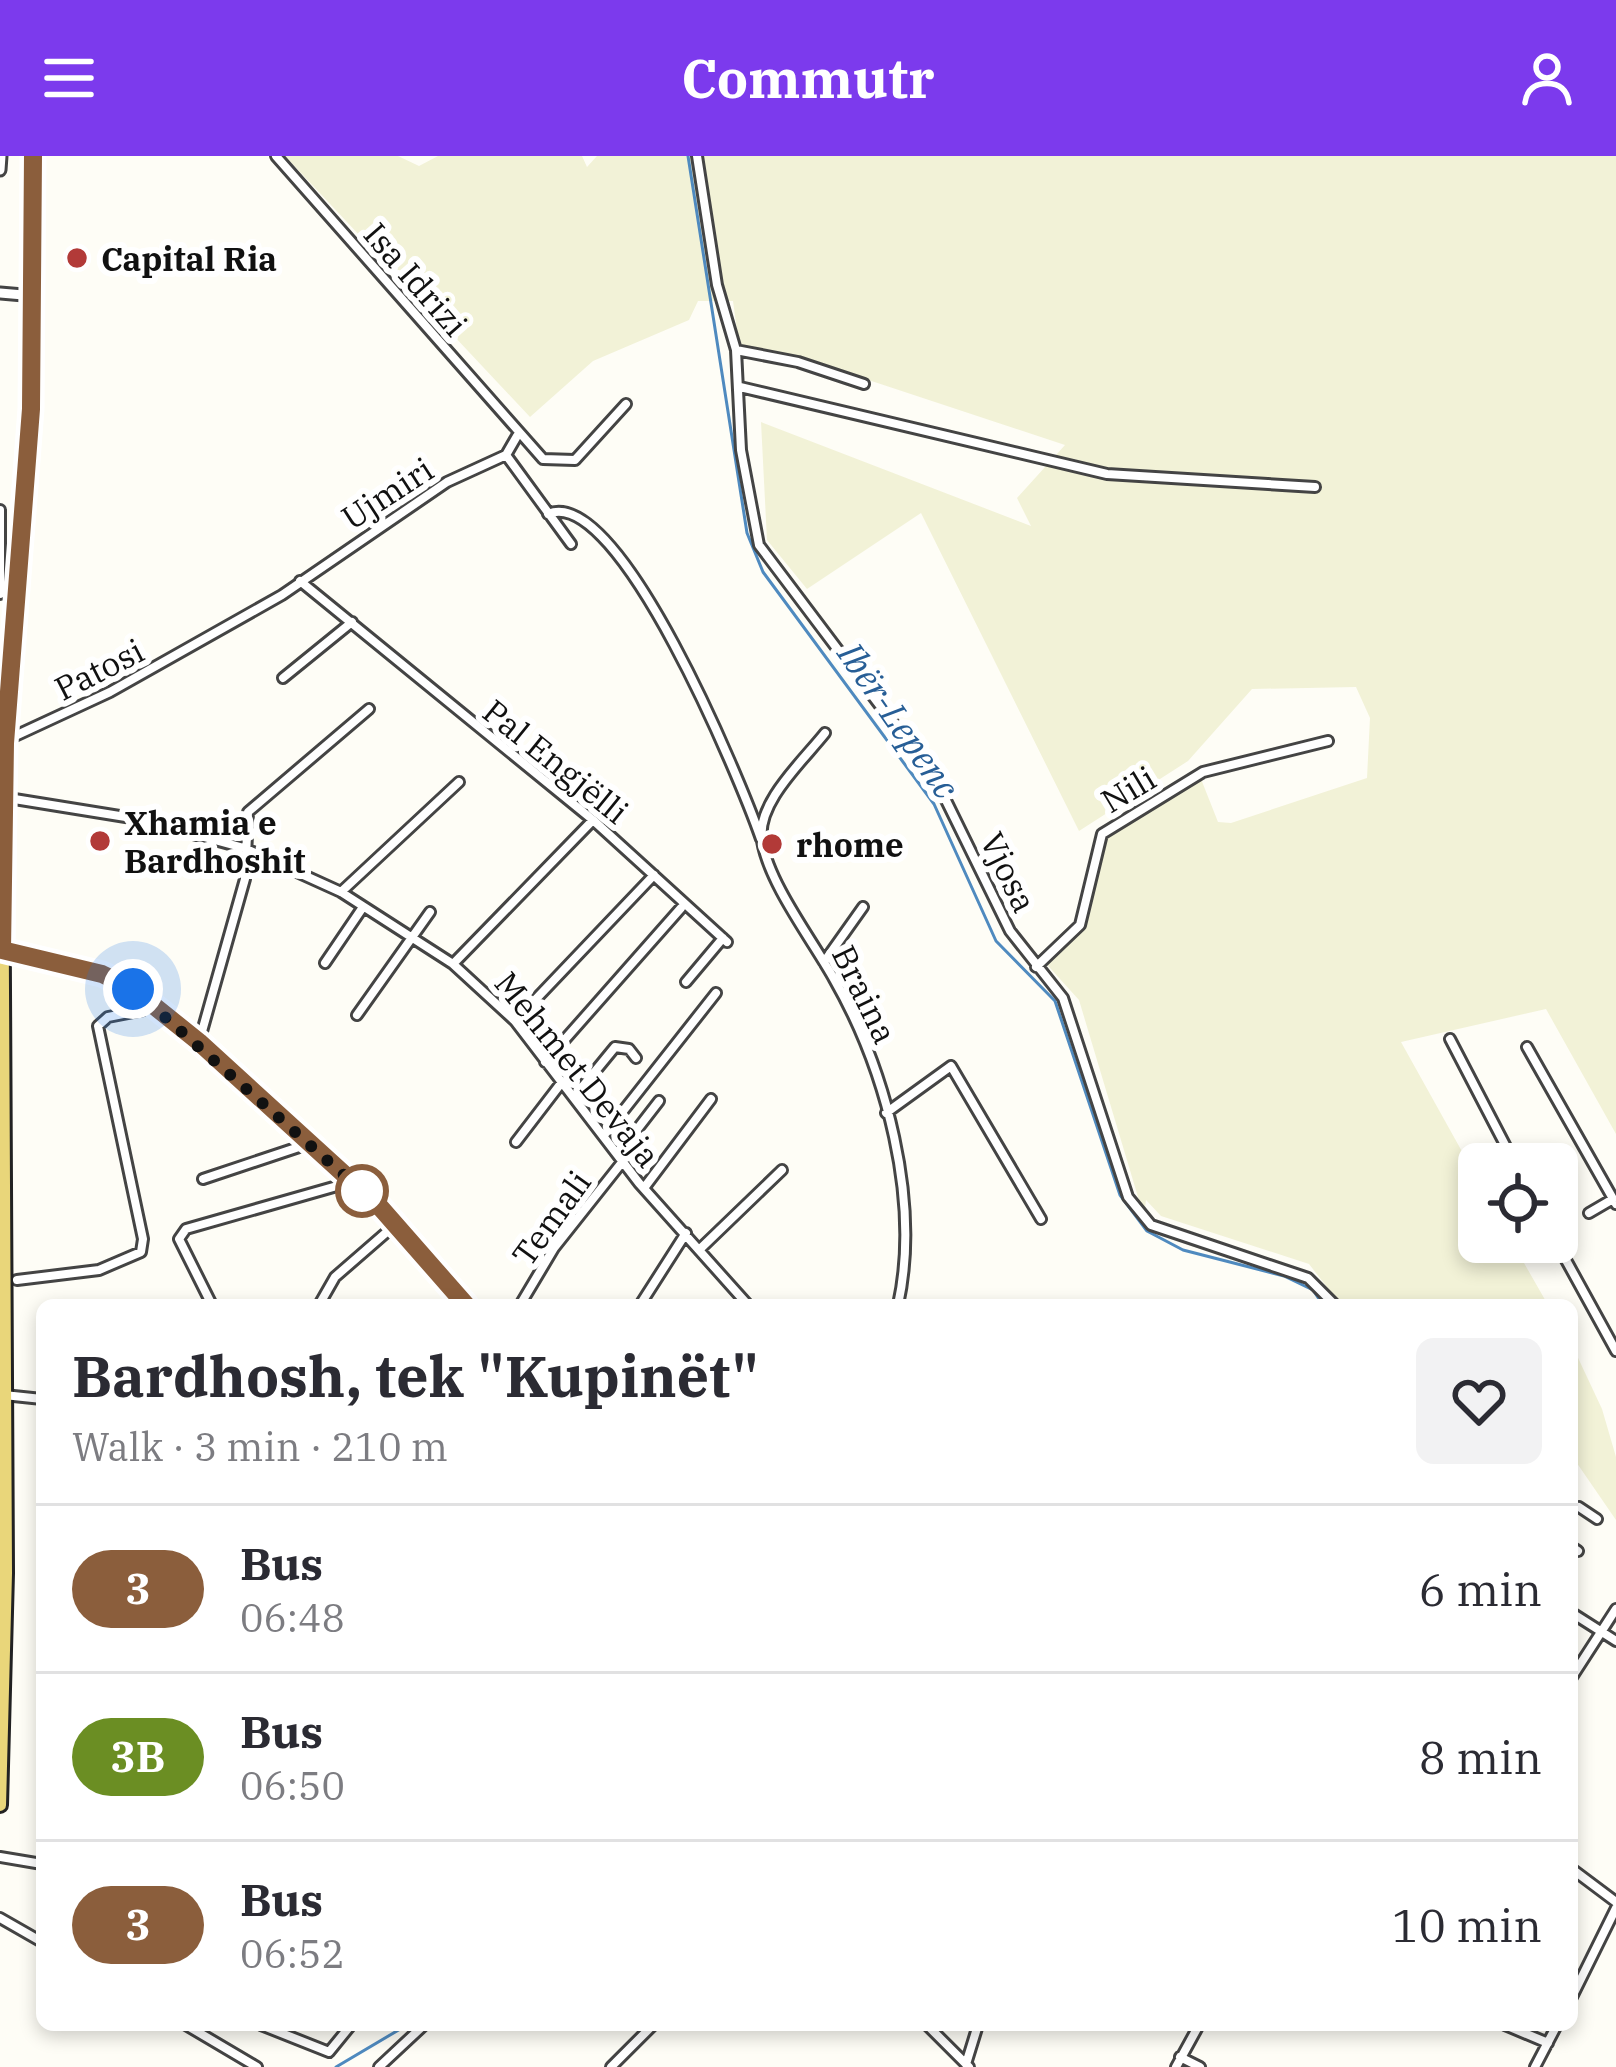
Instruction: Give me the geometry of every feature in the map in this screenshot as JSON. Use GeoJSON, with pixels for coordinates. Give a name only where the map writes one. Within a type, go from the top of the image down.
{"type":"FeatureCollection","features":[{"type":"Feature","properties":{"kind":"main road"},"geometry":{"type":"LineString","coordinates":[[2,745],[26,524],[31,156]]}},
{"type":"Feature","properties":{"kind":"main road"},"geometry":{"type":"LineString","coordinates":[[0,1805],[2,710],[23,472],[32,296]]}},
{"type":"Feature","properties":{"kind":"street"},"geometry":{"type":"LineString","coordinates":[[0,170],[1,156]]}},
{"type":"Feature","properties":{"kind":"street","name":"Isa Idrizi"},"geometry":{"type":"LineString","coordinates":[[276,156],[517,436]]}},
{"type":"Feature","properties":{"kind":"street","name":"Vjosa"},"geometry":{"type":"LineString","coordinates":[[698,156],[717,285],[736,350],[741,450],[759,545],[936,780],[1010,931],[1063,998],[1128,1197],[1151,1226],[1308,1278],[1329,1299]]}},
{"type":"Feature","properties":{"kind":"street"},"geometry":{"type":"LineString","coordinates":[[0,292],[32,296]]}},
{"type":"Feature","properties":{"kind":"street"},"geometry":{"type":"LineString","coordinates":[[736,350],[798,362],[864,384]]}},
{"type":"Feature","properties":{"kind":"street"},"geometry":{"type":"LineString","coordinates":[[740,387],[1107,474],[1315,488]]}},
{"type":"Feature","properties":{"kind":"street"},"geometry":{"type":"LineString","coordinates":[[571,544],[506,455],[517,436],[543,459],[574,460],[626,404]]}},
{"type":"Feature","properties":{"kind":"street","name":"Ujmiri"},"geometry":{"type":"LineString","coordinates":[[300,581],[447,482],[506,455]]}},
{"type":"Feature","properties":{"kind":"street"},"geometry":{"type":"LineString","coordinates":[[0,510],[0,594]]}},
{"type":"Feature","properties":{"kind":"street","name":"Braina"},"geometry":{"type":"LineString","coordinates":[[548,514],[573,513],[613,543],[737,770],[762,841],[874,1070],[905,1215],[898,1299]]}},
{"type":"Feature","properties":{"kind":"street","name":"Patosi"},"geometry":{"type":"LineString","coordinates":[[2,745],[217,633],[300,581]]}},
{"type":"Feature","properties":{"kind":"street","name":"Pal Engjëlli"},"geometry":{"type":"LineString","coordinates":[[300,581],[593,820],[725,940],[686,982]]}},
{"type":"Feature","properties":{"kind":"street"},"geometry":{"type":"LineString","coordinates":[[283,678],[352,622]]}},
{"type":"Feature","properties":{"kind":"street"},"geometry":{"type":"LineString","coordinates":[[199,1042],[244,879],[248,812],[368,709]]}},
{"type":"Feature","properties":{"kind":"street"},"geometry":{"type":"LineString","coordinates":[[762,841],[765,811],[825,733]]}},
{"type":"Feature","properties":{"kind":"street","name":"Nili"},"geometry":{"type":"LineString","coordinates":[[1036,968],[1080,925],[1102,834],[1203,772],[1328,741]]}},
{"type":"Feature","properties":{"kind":"street"},"geometry":{"type":"LineString","coordinates":[[341,892],[459,782]]}},
{"type":"Feature","properties":{"kind":"street","name":"Mehmet Devaja"},"geometry":{"type":"LineString","coordinates":[[1,797],[138,819],[244,848],[341,892],[453,964],[515,1021],[644,1188],[743,1299]]}},
{"type":"Feature","properties":{"kind":"street"},"geometry":{"type":"LineString","coordinates":[[453,964],[593,820]]}},
{"type":"Feature","properties":{"kind":"street"},"geometry":{"type":"LineString","coordinates":[[515,1021],[654,875]]}},
{"type":"Feature","properties":{"kind":"street"},"geometry":{"type":"LineString","coordinates":[[325,963],[363,907]]}},
{"type":"Feature","properties":{"kind":"street"},"geometry":{"type":"LineString","coordinates":[[824,962],[863,907]]}},
{"type":"Feature","properties":{"kind":"street"},"geometry":{"type":"LineString","coordinates":[[545,1062],[681,908]]}},
{"type":"Feature","properties":{"kind":"street"},"geometry":{"type":"LineString","coordinates":[[357,1015],[408,936],[430,912]]}},
{"type":"Feature","properties":{"kind":"street"},"geometry":{"type":"LineString","coordinates":[[1,949],[102,974],[156,1007],[352,1181],[461,1299]]}},
{"type":"Feature","properties":{"kind":"street"},"geometry":{"type":"LineString","coordinates":[[605,1134],[716,993]]}},
{"type":"Feature","properties":{"kind":"street"},"geometry":{"type":"LineString","coordinates":[[17,1280],[99,1270],[141,1252],[143,1239],[98,1026],[108,1017],[156,1007]]}},
{"type":"Feature","properties":{"kind":"street"},"geometry":{"type":"LineString","coordinates":[[1450,1039],[1504,1143]]}},
{"type":"Feature","properties":{"kind":"street"},"geometry":{"type":"LineString","coordinates":[[574,1097],[615,1047],[629,1049],[636,1058]]}},
{"type":"Feature","properties":{"kind":"street"},"geometry":{"type":"LineString","coordinates":[[1527,1047],[1615,1202],[1589,1213]]}},
{"type":"Feature","properties":{"kind":"street"},"geometry":{"type":"LineString","coordinates":[[885,1113],[951,1066],[1040,1219]]}},
{"type":"Feature","properties":{"kind":"street"},"geometry":{"type":"LineString","coordinates":[[516,1142],[562,1082]]}},
{"type":"Feature","properties":{"kind":"street"},"geometry":{"type":"LineString","coordinates":[[644,1188],[711,1099]]}},
{"type":"Feature","properties":{"kind":"street","name":"Temali"},"geometry":{"type":"LineString","coordinates":[[524,1299],[554,1248],[659,1101]]}},
{"type":"Feature","properties":{"kind":"street"},"geometry":{"type":"LineString","coordinates":[[202,1179],[308,1144]]}},
{"type":"Feature","properties":{"kind":"street"},"geometry":{"type":"LineString","coordinates":[[700,1250],[782,1170]]}},
{"type":"Feature","properties":{"kind":"street"},"geometry":{"type":"LineString","coordinates":[[209,1299],[178,1239],[186,1228],[352,1181]]}},
{"type":"Feature","properties":{"kind":"street"},"geometry":{"type":"LineString","coordinates":[[322,1299],[335,1277],[396,1225]]}},
{"type":"Feature","properties":{"kind":"street"},"geometry":{"type":"LineString","coordinates":[[644,1299],[686,1233]]}},
{"type":"Feature","properties":{"kind":"street"},"geometry":{"type":"LineString","coordinates":[[1568,1263],[1616,1351]]}},
{"type":"Feature","properties":{"kind":"street"},"geometry":{"type":"LineString","coordinates":[[4,1395],[36,1399]]}},
{"type":"Feature","properties":{"kind":"street"},"geometry":{"type":"LineString","coordinates":[[1578,1509],[1580,1506],[1598,1519]]}},
{"type":"Feature","properties":{"kind":"street"},"geometry":{"type":"LineString","coordinates":[[1578,1667],[1616,1609]]}},
{"type":"Feature","properties":{"kind":"street"},"geometry":{"type":"LineString","coordinates":[[1578,1616],[1616,1641]]}},
{"type":"Feature","properties":{"kind":"street"},"geometry":{"type":"LineString","coordinates":[[0,1858],[36,1863]]}},
{"type":"Feature","properties":{"kind":"street"},"geometry":{"type":"LineString","coordinates":[[1578,1874],[1616,1905],[1578,1984]]}},
{"type":"Feature","properties":{"kind":"street"},"geometry":{"type":"LineString","coordinates":[[0,1918],[36,1939]]}},
{"type":"Feature","properties":{"kind":"street"},"geometry":{"type":"LineString","coordinates":[[196,2031],[257,2067]]}},
{"type":"Feature","properties":{"kind":"street"},"geometry":{"type":"LineString","coordinates":[[276,2031],[328,2052],[347,2031]]}},
{"type":"Feature","properties":{"kind":"street"},"geometry":{"type":"LineString","coordinates":[[379,2067],[418,2031]]}},
{"type":"Feature","properties":{"kind":"street"},"geometry":{"type":"LineString","coordinates":[[611,2067],[647,2031]]}},
{"type":"Feature","properties":{"kind":"street"},"geometry":{"type":"LineString","coordinates":[[932,2031],[967,2065],[976,2031]]}},
{"type":"Feature","properties":{"kind":"street"},"geometry":{"type":"LineString","coordinates":[[1196,2031],[1178,2062],[1200,2067]]}},
{"type":"Feature","properties":{"kind":"street"},"geometry":{"type":"LineString","coordinates":[[1519,2031],[1548,2043]]}},
{"type":"Feature","properties":{"kind":"street"},"geometry":{"type":"LineString","coordinates":[[1535,2067],[1554,2031]]}},
{"type":"Feature","properties":{"kind":"green space"},"geometry":{"type":"Polygon","coordinates":[[[285,156],[398,156],[419,166],[438,156],[582,156],[587,167],[597,156],[1616,156],[1616,1134],[1546,1009],[1401,1042],[1458,1144],[1458,1263],[1524,1263],[1545,1299],[1336,1299],[1309,1264],[1161,1216],[1146,1200],[1144,1217],[1079,1000],[1041,958],[1080,925],[1104,836],[1160,800],[1201,779],[1218,822],[1231,823],[1367,778],[1370,718],[1356,687],[1252,689],[1188,761],[1079,831],[921,513],[807,589],[767,540],[761,422],[1031,526],[1017,498],[1065,445],[796,356],[739,345],[733,301],[698,301],[689,320],[593,361],[530,417],[285,156]]]}},
{"type":"Feature","properties":{"kind":"green space"},"geometry":{"type":"Polygon","coordinates":[[[1578,1358],[1602,1409],[1616,1457],[1616,1520],[1578,1465],[1578,1358]]]}},
{"type":"Feature","properties":{"kind":"waterway","name":"Ibër-Lepenc"},"geometry":{"type":"LineString","coordinates":[[688,156],[747,533],[763,572],[934,804],[996,941],[1055,1001],[1120,1195],[1147,1231],[1183,1250],[1284,1276],[1313,1290],[1319,1299]]}},
{"type":"Feature","properties":{"kind":"waterway","name":"Ibër-Lepenc"},"geometry":{"type":"LineString","coordinates":[[336,2067],[397,2031]]}},
{"type":"Feature","properties":{"kind":"bus line","name":"3"},"geometry":{"type":"LineString","coordinates":[[33,156],[31,409],[2,797],[2,950],[102,974],[133,989],[343,1172],[441,1271],[462,1299]]}},
{"type":"Feature","properties":{"kind":"place","name":"Capital Ria"},"geometry":{"type":"Point","coordinates":[77,258]}},
{"type":"Feature","properties":{"kind":"place","name":"Xhamia e Bardhoshit"},"geometry":{"type":"Point","coordinates":[100,841]}},
{"type":"Feature","properties":{"kind":"place","name":"rhome"},"geometry":{"type":"Point","coordinates":[772,844]}},
{"type":"Feature","properties":{"kind":"route"},"geometry":{"type":"LineString","coordinates":[[133,989],[199,1042],[362,1191]]}}]}
